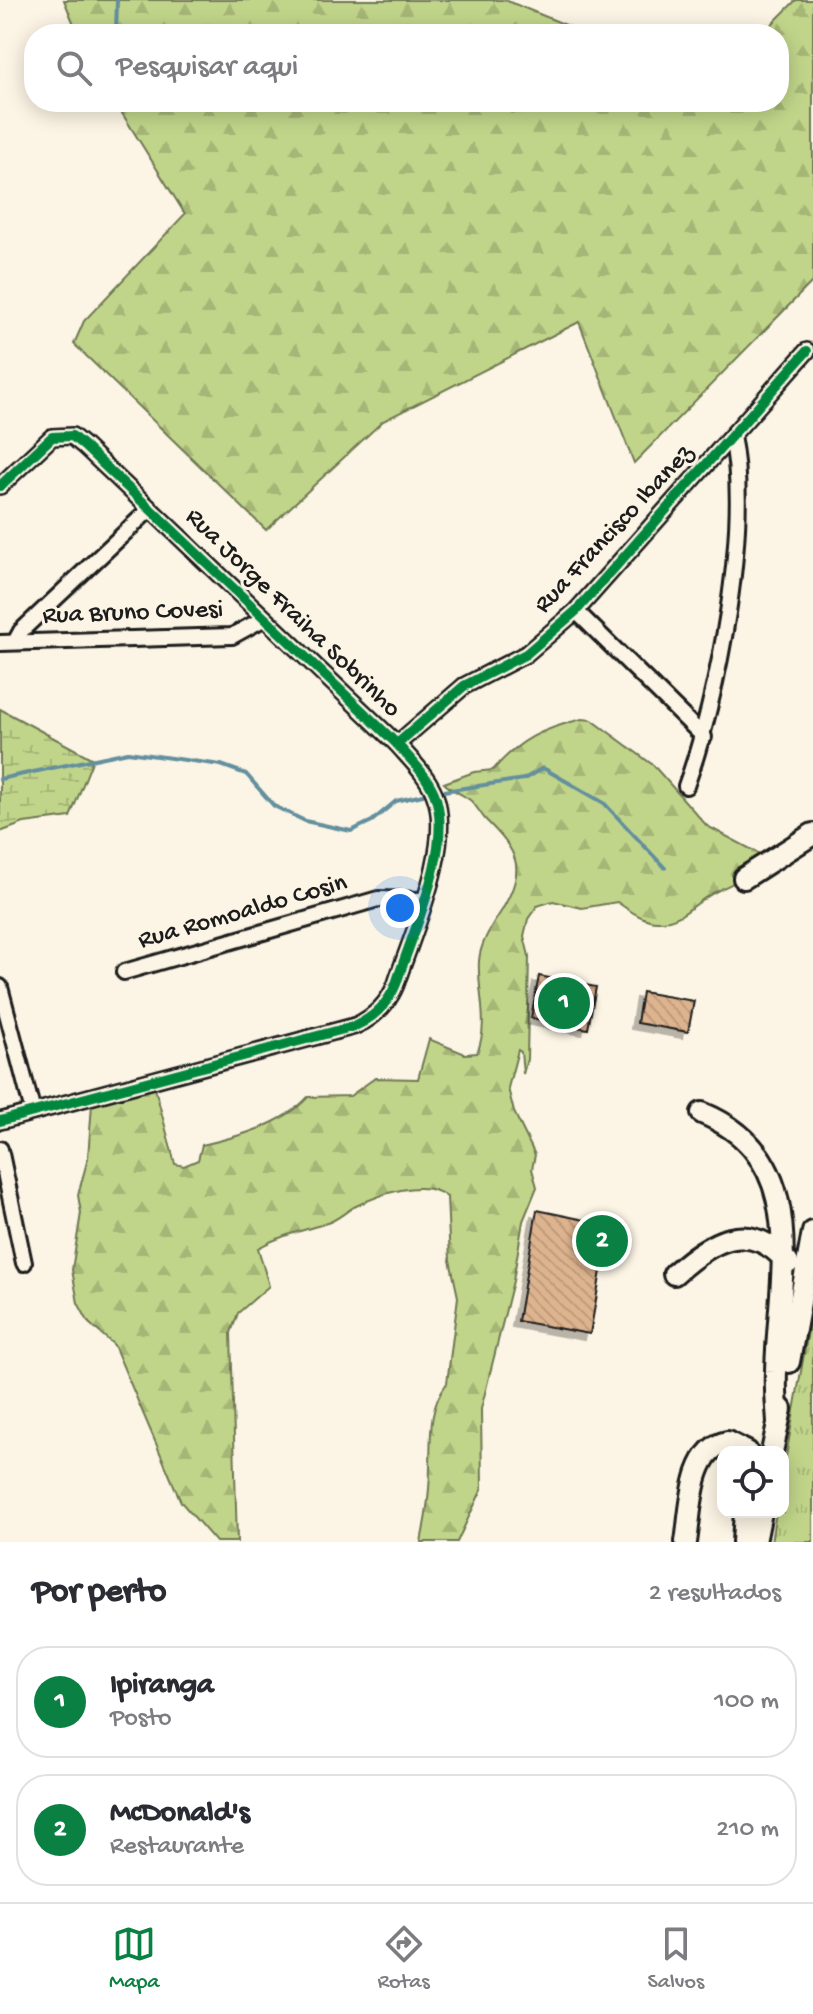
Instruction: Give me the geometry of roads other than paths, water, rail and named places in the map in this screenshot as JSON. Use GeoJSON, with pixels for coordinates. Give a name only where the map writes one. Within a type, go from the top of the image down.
{"type":"FeatureCollection","features":[{"type":"Feature","properties":{"kind":"highway"},"geometry":{"type":"LineString","coordinates":[[744,878],[813,834]]}},
{"type":"Feature","properties":{"kind":"highway"},"geometry":{"type":"LineString","coordinates":[[702,1113],[731,1124],[763,1157],[777,1184],[786,1213],[788,1263],[775,1372],[778,1422]]}},
{"type":"Feature","properties":{"kind":"highway"},"geometry":{"type":"LineString","coordinates":[[773,1446],[813,1232]]}},
{"type":"Feature","properties":{"kind":"highway"},"geometry":{"type":"LineString","coordinates":[[674,1274],[706,1248],[736,1238],[764,1242],[788,1263]]}},
{"type":"Feature","properties":{"kind":"highway"},"geometry":{"type":"LineString","coordinates":[[686,1542],[698,1471],[708,1451],[717,1447]]}},
{"type":"Feature","properties":{"kind":"highway"},"geometry":{"type":"LineString","coordinates":[[743,1542],[745,1518]]}},
{"type":"Feature","properties":{"kind":"highway"},"geometry":{"type":"LineString","coordinates":[[755,1542],[760,1518]]}},
{"type":"Feature","properties":{"kind":"street","name":"Rua Francisco Ibanez"},"geometry":{"type":"LineString","coordinates":[[397,744],[464,686],[526,654],[576,611],[807,351]]}},
{"type":"Feature","properties":{"kind":"street","name":"Rua Jorge Fraiha Sobrinho"},"geometry":{"type":"LineString","coordinates":[[0,486],[52,437],[72,436],[397,744],[424,776],[440,815],[441,844],[392,995],[363,1023],[0,1121]]}},
{"type":"Feature","properties":{"kind":"street"},"geometry":{"type":"LineString","coordinates":[[686,786],[704,737],[730,595],[739,469],[732,436]]}},
{"type":"Feature","properties":{"kind":"street"},"geometry":{"type":"LineString","coordinates":[[8,642],[150,509]]}},
{"type":"Feature","properties":{"kind":"street"},"geometry":{"type":"LineString","coordinates":[[576,611],[704,737]]}},
{"type":"Feature","properties":{"kind":"street","name":"Rua Bruno Covesi"},"geometry":{"type":"LineString","coordinates":[[8,642],[232,636],[263,619]]}},
{"type":"Feature","properties":{"kind":"street","name":"Rua Romoaldo Cosin"},"geometry":{"type":"LineString","coordinates":[[124,972],[378,899],[423,900]]}},
{"type":"Feature","properties":{"kind":"street"},"geometry":{"type":"LineString","coordinates":[[0,987],[33,1112]]}},
{"type":"Feature","properties":{"kind":"street"},"geometry":{"type":"LineString","coordinates":[[0,1149],[24,1263]]}},
{"type":"Feature","properties":{"kind":"waterway"},"geometry":{"type":"LineString","coordinates":[[116,24],[117,0]]}},
{"type":"Feature","properties":{"kind":"waterway"},"geometry":{"type":"LineString","coordinates":[[0,779],[128,752],[221,765],[246,774],[274,806],[305,821],[351,831],[372,821],[396,801],[423,795]]}},
{"type":"Feature","properties":{"kind":"waterway"},"geometry":{"type":"LineString","coordinates":[[444,791],[524,779],[543,768],[604,803],[665,868]]}},
{"type":"Feature","properties":{"kind":"place","name":"Ipiranga"},"geometry":{"type":"Point","coordinates":[564,1003]}},
{"type":"Feature","properties":{"kind":"place","name":"McDonald's"},"geometry":{"type":"Point","coordinates":[602,1241]}}]}
